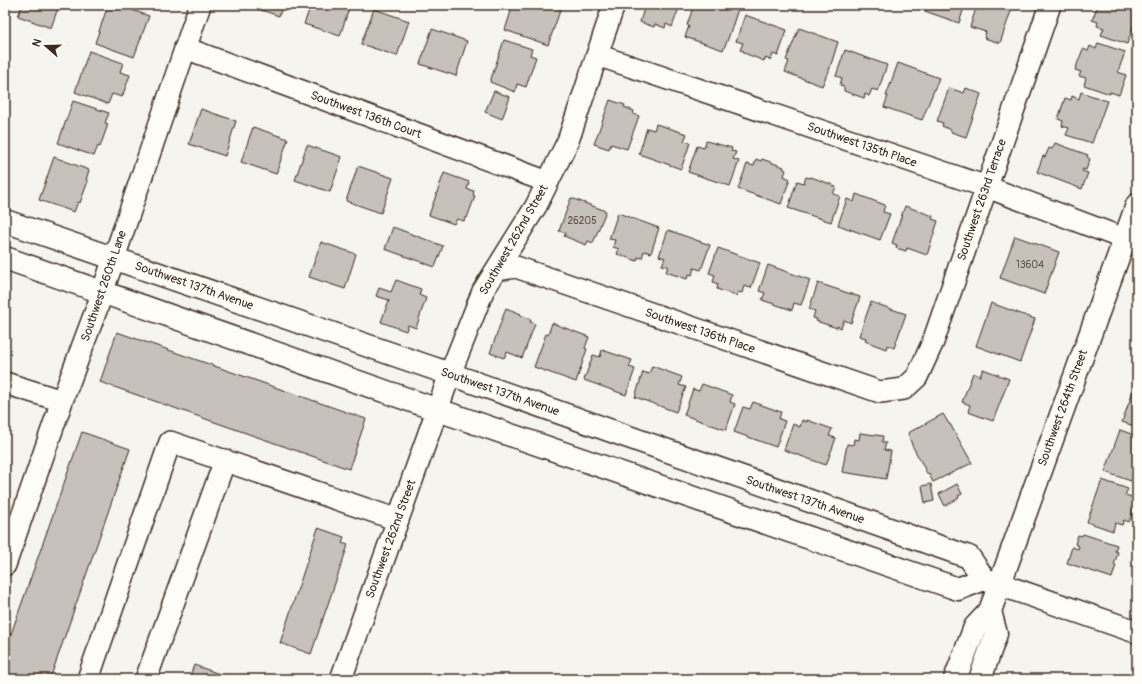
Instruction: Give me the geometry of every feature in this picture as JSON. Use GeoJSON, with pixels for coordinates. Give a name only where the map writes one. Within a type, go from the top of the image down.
{"type":"FeatureCollection","features":[{"type":"Feature","properties":{"kind":"main road","name":"Southwest 264th Street"},"geometry":{"type":"LineString","coordinates":[[955,679],[975,626],[990,611],[992,582],[1015,541],[1137,205]]}},
{"type":"Feature","properties":{"kind":"main road","name":"Southwest 137th Avenue"},"geometry":{"type":"LineString","coordinates":[[5,221],[450,374],[969,557],[992,582]]}},
{"type":"Feature","properties":{"kind":"main road"},"geometry":{"type":"LineString","coordinates":[[5,258],[438,410],[958,589],[992,582],[1137,632]]}},
{"type":"Feature","properties":{"kind":"main road"},"geometry":{"type":"LineString","coordinates":[[980,679],[996,634],[990,611]]}},
{"type":"Feature","properties":{"kind":"street","name":"Southwest 260th Lane"},"geometry":{"type":"LineString","coordinates":[[5,565],[114,258],[200,5]]}},
{"type":"Feature","properties":{"kind":"street","name":"Southwest 262nd Street"},"geometry":{"type":"LineString","coordinates":[[341,679],[450,374],[483,291],[536,206],[568,141],[614,5]]}},
{"type":"Feature","properties":{"kind":"street","name":"Southwest 263rd Terrace"},"geometry":{"type":"LineString","coordinates":[[904,389],[917,377],[933,342],[1050,5]]}},
{"type":"Feature","properties":{"kind":"street","name":"Southwest 136th Court"},"geometry":{"type":"LineString","coordinates":[[185,48],[548,182]]}},
{"type":"Feature","properties":{"kind":"street","name":"Southwest 135th Place"},"geometry":{"type":"LineString","coordinates":[[597,55],[987,187],[1125,239]]}},
{"type":"Feature","properties":{"kind":"street","name":"Southwest 136th Place"},"geometry":{"type":"LineString","coordinates":[[496,270],[516,267],[880,392],[904,389]]}},
{"type":"Feature","properties":{"kind":"street"},"geometry":{"type":"LineString","coordinates":[[5,383],[62,401]]}},
{"type":"Feature","properties":{"kind":"street"},"geometry":{"type":"LineString","coordinates":[[88,679],[170,442],[398,520]]}},
{"type":"Feature","properties":{"kind":"street"},"geometry":{"type":"LineString","coordinates":[[146,679],[225,460]]}},
{"type":"Feature","properties":{"kind":"building"},"geometry":{"type":"Polygon","coordinates":[[[19,5],[59,5],[51,28],[18,16],[22,6],[19,5]]]}},
{"type":"Feature","properties":{"kind":"building"},"geometry":{"type":"Polygon","coordinates":[[[108,5],[118,5],[149,16],[134,57],[95,43],[108,5]]]}},
{"type":"Feature","properties":{"kind":"building"},"geometry":{"type":"Polygon","coordinates":[[[246,5],[283,5],[279,16],[246,5]]]}},
{"type":"Feature","properties":{"kind":"building"},"geometry":{"type":"Polygon","coordinates":[[[311,5],[350,5],[340,36],[304,24],[311,5]]]}},
{"type":"Feature","properties":{"kind":"building"},"geometry":{"type":"Polygon","coordinates":[[[513,5],[562,5],[548,45],[505,30],[513,5]]]}},
{"type":"Feature","properties":{"kind":"building"},"geometry":{"type":"Polygon","coordinates":[[[645,5],[680,5],[672,27],[666,24],[665,28],[655,24],[654,27],[640,22],[645,5]]]}},
{"type":"Feature","properties":{"kind":"building"},"geometry":{"type":"Polygon","coordinates":[[[694,5],[739,6],[723,50],[685,37],[689,26],[687,25],[694,5]]]}},
{"type":"Feature","properties":{"kind":"building"},"geometry":{"type":"Polygon","coordinates":[[[917,5],[965,5],[959,23],[916,8],[917,5]]]}},
{"type":"Feature","properties":{"kind":"building"},"geometry":{"type":"Polygon","coordinates":[[[977,5],[1013,5],[1000,43],[984,38],[986,32],[970,27],[977,5]]]}},
{"type":"Feature","properties":{"kind":"building"},"geometry":{"type":"Polygon","coordinates":[[[1098,5],[1137,5],[1137,16],[1127,44],[1101,35],[1104,28],[1097,26],[1098,22],[1092,20],[1098,5]]]}},
{"type":"Feature","properties":{"kind":"building"},"geometry":{"type":"Polygon","coordinates":[[[374,9],[409,21],[397,56],[361,44],[374,9]]]}},
{"type":"Feature","properties":{"kind":"building"},"geometry":{"type":"Polygon","coordinates":[[[745,15],[787,30],[778,56],[773,54],[771,60],[765,58],[764,61],[740,50],[743,43],[736,41],[745,15]]]}},
{"type":"Feature","properties":{"kind":"building"},"geometry":{"type":"Polygon","coordinates":[[[799,28],[838,42],[828,74],[822,86],[785,72],[789,61],[786,60],[799,28]]]}},
{"type":"Feature","properties":{"kind":"building"},"geometry":{"type":"Polygon","coordinates":[[[432,29],[467,41],[456,76],[420,64],[432,29]]]}},
{"type":"Feature","properties":{"kind":"building"},"geometry":{"type":"Polygon","coordinates":[[[504,40],[532,49],[530,55],[536,57],[526,87],[517,84],[515,92],[490,82],[504,40]]]}},
{"type":"Feature","properties":{"kind":"building"},"geometry":{"type":"Polygon","coordinates":[[[1098,43],[1125,52],[1118,72],[1126,75],[1119,95],[1110,92],[1110,94],[1084,85],[1086,78],[1079,76],[1081,72],[1075,70],[1083,49],[1088,51],[1090,46],[1096,49],[1098,43]]]}},
{"type":"Feature","properties":{"kind":"building"},"geometry":{"type":"Polygon","coordinates":[[[845,50],[887,65],[878,91],[872,89],[869,96],[865,94],[864,98],[844,91],[844,87],[840,85],[842,78],[836,76],[845,50]]]}},
{"type":"Feature","properties":{"kind":"building"},"geometry":{"type":"Polygon","coordinates":[[[89,51],[123,63],[120,72],[130,75],[122,97],[112,94],[108,104],[75,92],[89,51]]]}},
{"type":"Feature","properties":{"kind":"building"},"geometry":{"type":"Polygon","coordinates":[[[898,63],[939,78],[922,120],[884,107],[888,96],[886,96],[898,63]]]}},
{"type":"Feature","properties":{"kind":"building"},"geometry":{"type":"Polygon","coordinates":[[[949,88],[964,93],[966,88],[981,94],[966,137],[951,132],[951,130],[942,126],[943,123],[937,121],[949,88]]]}},
{"type":"Feature","properties":{"kind":"building"},"geometry":{"type":"Polygon","coordinates":[[[494,91],[510,97],[502,119],[485,112],[494,91]]]}},
{"type":"Feature","properties":{"kind":"building"},"geometry":{"type":"Polygon","coordinates":[[[1081,92],[1107,101],[1092,143],[1066,135],[1069,128],[1062,126],[1063,121],[1058,119],[1065,98],[1071,100],[1072,96],[1079,99],[1081,92]]]}},
{"type":"Feature","properties":{"kind":"building"},"geometry":{"type":"Polygon","coordinates":[[[610,100],[625,105],[624,107],[634,111],[633,114],[639,116],[627,149],[611,144],[609,149],[594,144],[610,100]]]}},
{"type":"Feature","properties":{"kind":"building"},"geometry":{"type":"Polygon","coordinates":[[[73,101],[109,113],[105,123],[108,124],[100,147],[98,146],[94,156],[58,143],[73,101]]]}},
{"type":"Feature","properties":{"kind":"building"},"geometry":{"type":"Polygon","coordinates":[[[201,109],[236,121],[225,156],[189,144],[201,109]]]}},
{"type":"Feature","properties":{"kind":"building"},"geometry":{"type":"Polygon","coordinates":[[[656,124],[687,134],[684,141],[690,143],[681,169],[639,154],[647,128],[654,130],[656,124]]]}},
{"type":"Feature","properties":{"kind":"building"},"geometry":{"type":"Polygon","coordinates":[[[253,127],[288,139],[276,174],[241,162],[253,127]]]}},
{"type":"Feature","properties":{"kind":"building"},"geometry":{"type":"Polygon","coordinates":[[[706,141],[732,148],[731,151],[736,152],[733,159],[739,161],[730,186],[688,172],[697,146],[704,148],[706,141]]]}},
{"type":"Feature","properties":{"kind":"building"},"geometry":{"type":"Polygon","coordinates":[[[1055,143],[1088,155],[1087,157],[1090,159],[1086,170],[1083,169],[1082,171],[1088,173],[1082,189],[1037,172],[1043,156],[1045,157],[1049,148],[1052,149],[1055,143]]]}},
{"type":"Feature","properties":{"kind":"building"},"geometry":{"type":"Polygon","coordinates":[[[307,145],[342,157],[330,192],[295,180],[307,145]]]}},
{"type":"Feature","properties":{"kind":"building"},"geometry":{"type":"Polygon","coordinates":[[[54,157],[89,170],[86,180],[88,181],[80,203],[78,202],[74,212],[39,200],[54,157]]]}},
{"type":"Feature","properties":{"kind":"building"},"geometry":{"type":"Polygon","coordinates":[[[756,159],[761,161],[762,159],[784,167],[783,168],[786,170],[784,176],[790,179],[781,204],[738,189],[747,164],[754,166],[756,159]]]}},
{"type":"Feature","properties":{"kind":"building"},"geometry":{"type":"Polygon","coordinates":[[[358,166],[393,178],[381,213],[346,201],[358,166]]]}},
{"type":"Feature","properties":{"kind":"building"},"geometry":{"type":"Polygon","coordinates":[[[444,173],[469,182],[467,189],[474,191],[473,195],[475,196],[467,218],[465,217],[464,221],[457,219],[454,224],[429,215],[444,173]]]}},
{"type":"Feature","properties":{"kind":"building"},"geometry":{"type":"Polygon","coordinates":[[[806,177],[811,177],[836,187],[833,194],[840,196],[831,222],[788,208],[797,181],[804,183],[806,177]]]}},
{"type":"Feature","properties":{"kind":"building"},"geometry":{"type":"Polygon","coordinates":[[[856,194],[885,205],[883,212],[890,214],[880,240],[838,225],[847,199],[854,202],[856,194]]]}},
{"type":"Feature","properties":{"kind":"building"},"geometry":{"type":"Polygon","coordinates":[[[571,198],[606,211],[593,243],[588,241],[586,245],[564,236],[566,233],[559,231],[571,198]]]}},
{"type":"Feature","properties":{"kind":"building"},"geometry":{"type":"Polygon","coordinates":[[[905,206],[933,216],[932,219],[938,221],[927,255],[907,248],[906,251],[896,248],[897,245],[892,243],[905,206]]]}},
{"type":"Feature","properties":{"kind":"building"},"geometry":{"type":"Polygon","coordinates":[[[618,213],[659,228],[651,253],[644,251],[642,258],[638,257],[637,261],[617,254],[619,249],[613,247],[615,240],[609,239],[618,213]]]}},
{"type":"Feature","properties":{"kind":"building"},"geometry":{"type":"Polygon","coordinates":[[[393,227],[443,246],[435,267],[385,249],[393,227]]]}},
{"type":"Feature","properties":{"kind":"building"},"geometry":{"type":"Polygon","coordinates":[[[668,230],[710,245],[701,270],[694,268],[692,275],[689,274],[687,279],[666,272],[668,266],[662,265],[665,258],[659,256],[668,230]]]}},
{"type":"Feature","properties":{"kind":"building"},"geometry":{"type":"Polygon","coordinates":[[[1015,236],[1059,252],[1044,294],[1000,278],[1015,236]]]}},
{"type":"Feature","properties":{"kind":"building"},"geometry":{"type":"Polygon","coordinates":[[[321,242],[356,254],[345,289],[309,277],[321,242]]]}},
{"type":"Feature","properties":{"kind":"building"},"geometry":{"type":"Polygon","coordinates":[[[718,248],[760,263],[751,288],[744,286],[742,293],[738,292],[736,296],[717,289],[718,284],[713,282],[715,275],[709,273],[718,248]]]}},
{"type":"Feature","properties":{"kind":"building"},"geometry":{"type":"Polygon","coordinates":[[[768,265],[810,280],[801,305],[794,303],[792,310],[762,300],[765,293],[759,291],[768,265]]]}},
{"type":"Feature","properties":{"kind":"building"},"geometry":{"type":"Polygon","coordinates":[[[396,280],[421,289],[419,295],[426,298],[416,328],[408,325],[406,331],[381,322],[389,300],[376,296],[379,288],[391,292],[396,280]]]}},
{"type":"Feature","properties":{"kind":"building"},"geometry":{"type":"Polygon","coordinates":[[[818,283],[860,297],[851,323],[844,320],[841,328],[837,326],[837,328],[816,321],[817,319],[813,318],[815,311],[809,309],[818,283]]]}},
{"type":"Feature","properties":{"kind":"building"},"geometry":{"type":"Polygon","coordinates":[[[871,302],[906,314],[894,348],[887,345],[886,349],[865,341],[866,338],[859,336],[871,302]]]}},
{"type":"Feature","properties":{"kind":"building"},"geometry":{"type":"Polygon","coordinates":[[[991,303],[1035,319],[1020,362],[976,346],[991,303]]]}},
{"type":"Feature","properties":{"kind":"building"},"geometry":{"type":"Polygon","coordinates":[[[506,308],[531,319],[530,322],[535,324],[522,358],[507,352],[504,358],[490,353],[506,308]]]}},
{"type":"Feature","properties":{"kind":"building"},"geometry":{"type":"Polygon","coordinates":[[[552,323],[589,337],[585,348],[587,349],[576,382],[534,367],[546,334],[548,335],[552,323]]]}},
{"type":"Feature","properties":{"kind":"building"},"geometry":{"type":"Polygon","coordinates":[[[117,332],[366,419],[349,469],[100,382],[117,332]]]}},
{"type":"Feature","properties":{"kind":"building"},"geometry":{"type":"Polygon","coordinates":[[[602,350],[632,360],[629,367],[635,369],[626,395],[584,380],[593,355],[600,357],[602,350]]]}},
{"type":"Feature","properties":{"kind":"building"},"geometry":{"type":"Polygon","coordinates":[[[652,366],[682,377],[679,385],[686,387],[676,412],[635,397],[643,372],[649,374],[652,366]]]}},
{"type":"Feature","properties":{"kind":"building"},"geometry":{"type":"Polygon","coordinates":[[[983,369],[1009,379],[993,421],[968,412],[970,405],[962,402],[973,373],[980,376],[983,369]]]}},
{"type":"Feature","properties":{"kind":"building"},"geometry":{"type":"Polygon","coordinates":[[[1137,380],[1137,427],[1122,422],[1137,380]]]}},
{"type":"Feature","properties":{"kind":"building"},"geometry":{"type":"Polygon","coordinates":[[[702,384],[732,395],[730,402],[735,404],[726,430],[684,415],[693,389],[699,391],[702,384]]]}},
{"type":"Feature","properties":{"kind":"building"},"geometry":{"type":"Polygon","coordinates":[[[753,402],[781,412],[779,419],[785,421],[776,447],[734,432],[743,407],[750,409],[753,402]]]}},
{"type":"Feature","properties":{"kind":"building"},"geometry":{"type":"Polygon","coordinates":[[[943,414],[972,463],[933,482],[912,445],[908,433],[943,414]]]}},
{"type":"Feature","properties":{"kind":"building"},"geometry":{"type":"Polygon","coordinates":[[[802,420],[807,422],[807,420],[832,429],[829,436],[836,438],[826,465],[784,450],[793,424],[800,427],[802,420]]]}},
{"type":"Feature","properties":{"kind":"building"},"geometry":{"type":"Polygon","coordinates":[[[1120,430],[1137,436],[1137,476],[1133,475],[1131,481],[1105,472],[1120,430]]]}},
{"type":"Feature","properties":{"kind":"building"},"geometry":{"type":"Polygon","coordinates":[[[82,432],[130,449],[50,679],[5,679],[5,651],[82,432]]]}},
{"type":"Feature","properties":{"kind":"building"},"geometry":{"type":"Polygon","coordinates":[[[860,433],[883,436],[882,442],[886,443],[884,450],[891,451],[886,479],[842,472],[847,444],[853,445],[854,439],[859,440],[860,433]]]}},
{"type":"Feature","properties":{"kind":"building"},"geometry":{"type":"Polygon","coordinates":[[[1102,480],[1128,489],[1125,495],[1132,497],[1132,500],[1136,502],[1129,522],[1124,520],[1122,525],[1115,523],[1113,531],[1087,522],[1102,480]]]}},
{"type":"Feature","properties":{"kind":"building"},"geometry":{"type":"Polygon","coordinates":[[[931,484],[934,501],[925,503],[922,486],[931,484]]]}},
{"type":"Feature","properties":{"kind":"building"},"geometry":{"type":"Polygon","coordinates":[[[957,484],[962,494],[958,496],[959,498],[945,506],[939,494],[957,484]]]}},
{"type":"Feature","properties":{"kind":"building"},"geometry":{"type":"Polygon","coordinates":[[[318,528],[344,537],[342,543],[348,545],[311,654],[280,643],[318,528]]]}},
{"type":"Feature","properties":{"kind":"building"},"geometry":{"type":"Polygon","coordinates":[[[1083,534],[1117,545],[1115,551],[1118,552],[1112,578],[1067,563],[1072,547],[1078,549],[1079,546],[1075,544],[1078,535],[1082,536],[1083,534]]]}},
{"type":"Feature","properties":{"kind":"building"},"geometry":{"type":"Polygon","coordinates":[[[194,665],[234,679],[189,679],[194,665]]]}}]}
